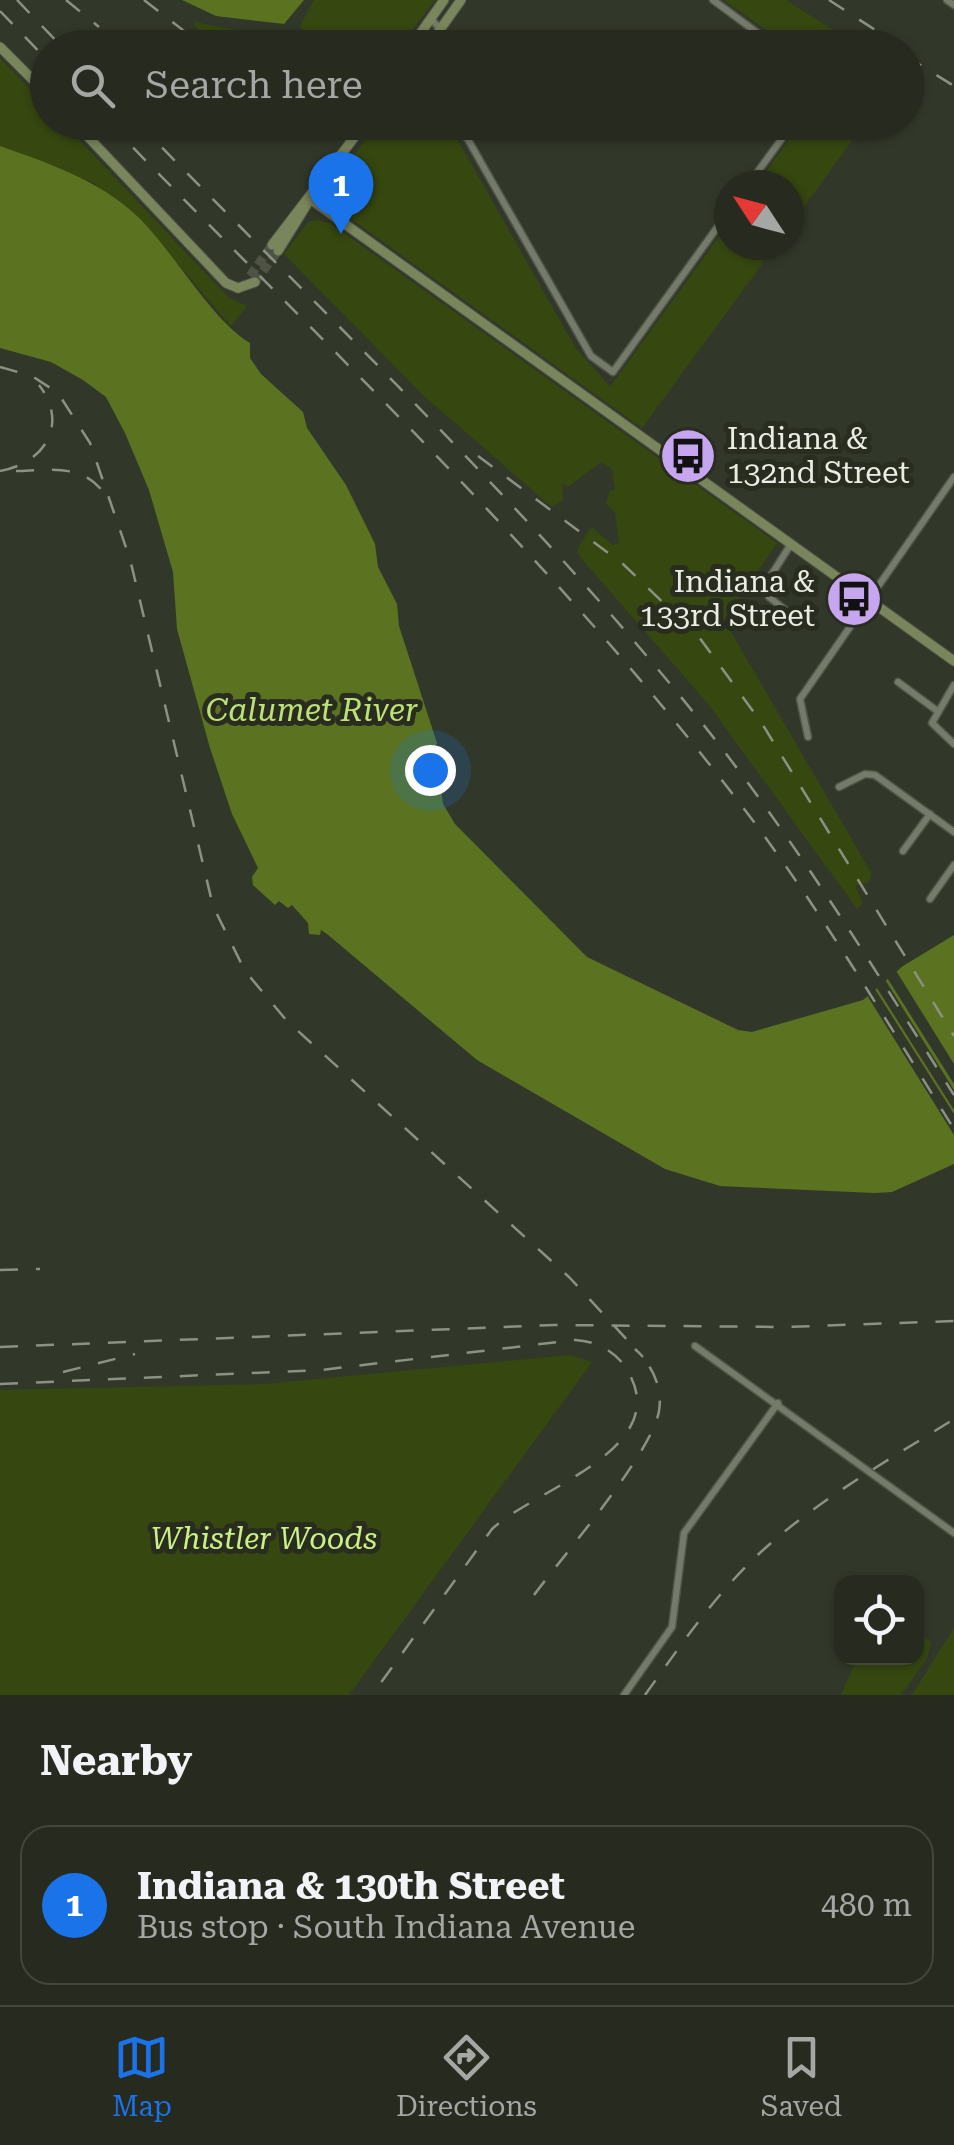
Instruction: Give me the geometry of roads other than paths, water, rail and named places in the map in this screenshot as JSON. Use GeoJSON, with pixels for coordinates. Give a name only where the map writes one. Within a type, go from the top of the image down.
{"type":"FeatureCollection","features":[{"type":"Feature","properties":{"kind":"main road"},"geometry":{"type":"LineString","coordinates":[[423,30],[444,0]]}},
{"type":"Feature","properties":{"kind":"main road"},"geometry":{"type":"LineString","coordinates":[[440,30],[461,0]]}},
{"type":"Feature","properties":{"kind":"main road"},"geometry":{"type":"LineString","coordinates":[[0,46],[30,77]]}},
{"type":"Feature","properties":{"kind":"main road"},"geometry":{"type":"LineString","coordinates":[[91,140],[226,283],[238,288],[252,279]]}},
{"type":"Feature","properties":{"kind":"main road"},"geometry":{"type":"LineString","coordinates":[[275,248],[353,140]]}},
{"type":"Feature","properties":{"kind":"main road"},"geometry":{"type":"LineString","coordinates":[[310,199],[954,660]]}},
{"type":"Feature","properties":{"kind":"street"},"geometry":{"type":"LineString","coordinates":[[713,0],[754,30]]}},
{"type":"Feature","properties":{"kind":"street"},"geometry":{"type":"LineString","coordinates":[[948,0],[954,4]]}},
{"type":"Feature","properties":{"kind":"street"},"geometry":{"type":"LineString","coordinates":[[432,18],[440,30]]}},
{"type":"Feature","properties":{"kind":"street"},"geometry":{"type":"LineString","coordinates":[[468,140],[591,356],[614,372],[714,231]]}},
{"type":"Feature","properties":{"kind":"street"},"geometry":{"type":"LineString","coordinates":[[759,170],[781,140]]}},
{"type":"Feature","properties":{"kind":"street"},"geometry":{"type":"LineString","coordinates":[[808,737],[800,698],[954,476]]}},
{"type":"Feature","properties":{"kind":"street"},"geometry":{"type":"LineString","coordinates":[[784,609],[769,597],[765,585],[791,544]]}},
{"type":"Feature","properties":{"kind":"street"},"geometry":{"type":"LineString","coordinates":[[898,682],[936,710]]}},
{"type":"Feature","properties":{"kind":"street"},"geometry":{"type":"LineString","coordinates":[[954,685],[932,722],[954,744]]}},
{"type":"Feature","properties":{"kind":"street"},"geometry":{"type":"LineString","coordinates":[[839,787],[865,774],[876,775],[954,832]]}},
{"type":"Feature","properties":{"kind":"street"},"geometry":{"type":"LineString","coordinates":[[904,852],[930,814]]}},
{"type":"Feature","properties":{"kind":"street"},"geometry":{"type":"LineString","coordinates":[[930,899],[954,865]]}},
{"type":"Feature","properties":{"kind":"street"},"geometry":{"type":"LineString","coordinates":[[695,1346],[954,1533]]}},
{"type":"Feature","properties":{"kind":"street"},"geometry":{"type":"LineString","coordinates":[[624,1695],[672,1627],[684,1533],[778,1403]]}},
{"type":"Feature","properties":{"kind":"water"},"geometry":{"type":"Polygon","coordinates":[[[182,0],[304,0],[284,24],[216,16],[182,0]]]}},
{"type":"Feature","properties":{"kind":"water","name":"Calumet River"},"geometry":{"type":"Polygon","coordinates":[[[0,146],[90,183],[137,216],[221,318],[250,343],[250,358],[261,374],[303,412],[307,428],[346,485],[375,544],[378,567],[397,604],[399,626],[437,743],[430,756],[440,781],[443,804],[455,824],[587,957],[738,1030],[752,1032],[863,1000],[903,966],[954,935],[954,1164],[892,1192],[875,1193],[720,1186],[665,1169],[477,1060],[327,934],[321,930],[320,935],[309,934],[308,923],[292,905],[288,908],[279,901],[275,905],[253,885],[252,877],[258,868],[232,814],[210,748],[177,629],[173,572],[149,490],[125,433],[106,397],[83,380],[51,362],[0,348],[0,146]]]}},
{"type":"Feature","properties":{"kind":"tunnel"},"geometry":{"type":"LineString","coordinates":[[250,276],[272,245]]}},
{"type":"Feature","properties":{"kind":"tunnel"},"geometry":{"type":"LineString","coordinates":[[255,282],[278,251]]}},
{"type":"Feature","properties":{"kind":"railway"},"geometry":{"type":"LineString","coordinates":[[17,0],[46,30]]}},
{"type":"Feature","properties":{"kind":"railway"},"geometry":{"type":"LineString","coordinates":[[66,0],[99,27]]}},
{"type":"Feature","properties":{"kind":"railway"},"geometry":{"type":"LineString","coordinates":[[144,0],[183,30]]}},
{"type":"Feature","properties":{"kind":"railway"},"geometry":{"type":"LineString","coordinates":[[829,0],[875,30]]}},
{"type":"Feature","properties":{"kind":"railway"},"geometry":{"type":"LineString","coordinates":[[0,11],[30,42]]}},
{"type":"Feature","properties":{"kind":"railway"},"geometry":{"type":"LineString","coordinates":[[924,67],[954,86]]}},
{"type":"Feature","properties":{"kind":"railway"},"geometry":{"type":"LineString","coordinates":[[126,140],[506,529],[657,699],[789,870],[954,1129]]}},
{"type":"Feature","properties":{"kind":"railway"},"geometry":{"type":"LineString","coordinates":[[155,140],[493,485],[629,635],[764,805],[830,900],[954,1095]]}},
{"type":"Feature","properties":{"kind":"railway"},"geometry":{"type":"LineString","coordinates":[[0,367],[32,376],[58,393],[90,443],[130,559],[213,906],[245,971],[287,1021],[569,1277],[643,1357]]}},
{"type":"Feature","properties":{"kind":"railway"},"geometry":{"type":"LineString","coordinates":[[0,471],[29,460],[48,440],[52,414],[39,385]]}},
{"type":"Feature","properties":{"kind":"railway"},"geometry":{"type":"LineString","coordinates":[[478,456],[623,564],[699,637],[761,722],[954,1036]]}},
{"type":"Feature","properties":{"kind":"railway"},"geometry":{"type":"LineString","coordinates":[[16,471],[78,473],[98,485],[106,496]]}},
{"type":"Feature","properties":{"kind":"railway"},"geometry":{"type":"LineString","coordinates":[[0,1270],[40,1269]]}},
{"type":"Feature","properties":{"kind":"railway"},"geometry":{"type":"LineString","coordinates":[[0,1347],[554,1325],[785,1327],[954,1321]]}},
{"type":"Feature","properties":{"kind":"railway"},"geometry":{"type":"LineString","coordinates":[[0,1384],[321,1370],[575,1340],[611,1352],[627,1370],[637,1398],[632,1423],[617,1444],[594,1464],[492,1529],[372,1695]]}},
{"type":"Feature","properties":{"kind":"railway"},"geometry":{"type":"LineString","coordinates":[[534,1595],[624,1477],[653,1429],[659,1411],[658,1385],[635,1349]]}},
{"type":"Feature","properties":{"kind":"railway"},"geometry":{"type":"LineString","coordinates":[[63,1372],[135,1354]]}},
{"type":"Feature","properties":{"kind":"railway"},"geometry":{"type":"LineString","coordinates":[[645,1695],[714,1602],[762,1551],[831,1497],[954,1419]]}},
{"type":"Feature","properties":{"kind":"place","name":"Indiana & 130th Street"},"geometry":{"type":"Point","coordinates":[341,234]}},
{"type":"Feature","properties":{"kind":"place","name":"Indiana & 132nd Street"},"geometry":{"type":"Point","coordinates":[688,456]}},
{"type":"Feature","properties":{"kind":"place","name":"Indiana & 133rd Street"},"geometry":{"type":"Point","coordinates":[854,599]}},
{"type":"Feature","properties":{"kind":"park label","name":"Whistler Woods"},"geometry":{"type":"Point","coordinates":[264,1539]}}]}
